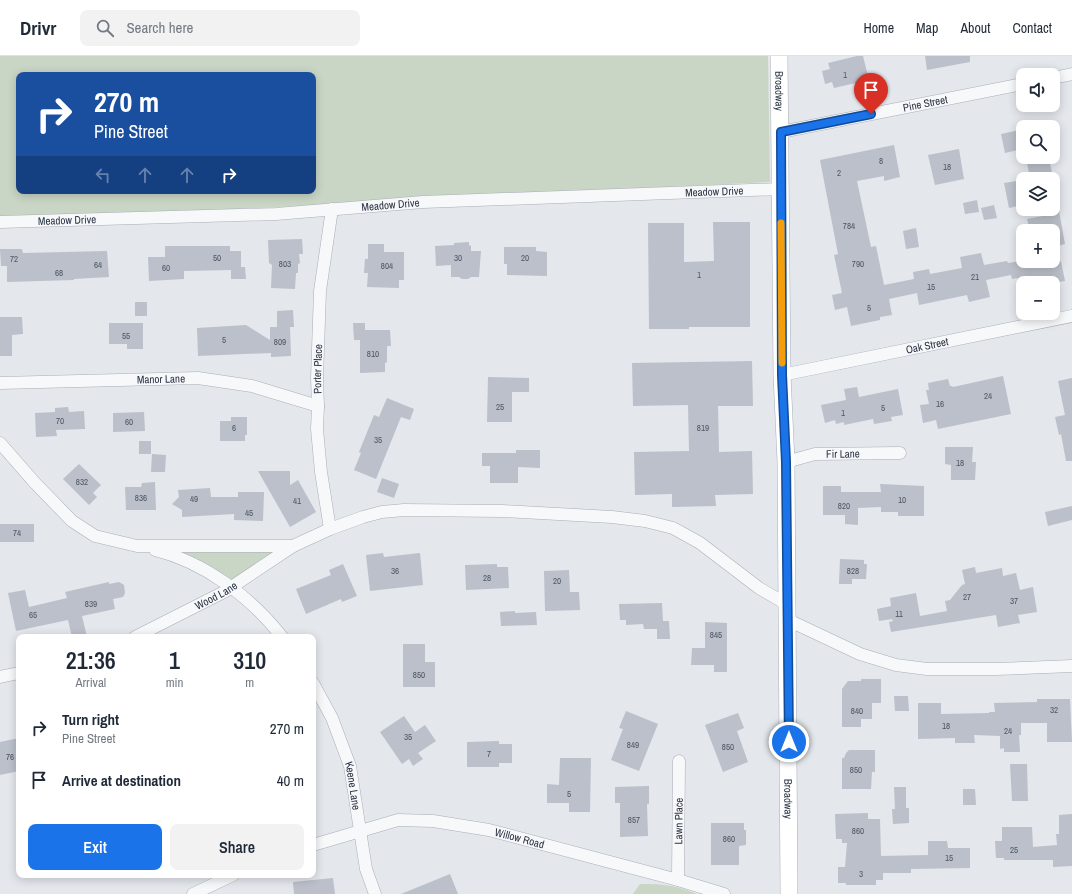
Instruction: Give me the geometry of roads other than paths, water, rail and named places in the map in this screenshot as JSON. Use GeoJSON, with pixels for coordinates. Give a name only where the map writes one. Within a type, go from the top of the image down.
{"type":"FeatureCollection","features":[{"type":"Feature","properties":{"kind":"main road","name":"Broadway"},"geometry":{"type":"LineString","coordinates":[[779,56],[781,132],[782,375],[786,462],[786,554],[788,613],[789,894]]}},
{"type":"Feature","properties":{"kind":"street"},"geometry":{"type":"LineString","coordinates":[[1060,77],[1072,74]]}},
{"type":"Feature","properties":{"kind":"street","name":"Pine Street"},"geometry":{"type":"LineString","coordinates":[[781,132],[1016,85]]}},
{"type":"Feature","properties":{"kind":"street","name":"Meadow Drive"},"geometry":{"type":"LineString","coordinates":[[0,222],[276,214],[423,202],[781,189]]}},
{"type":"Feature","properties":{"kind":"street","name":"Porter Place"},"geometry":{"type":"LineString","coordinates":[[330,529],[321,472],[317,429],[317,378],[320,291],[332,209]]}},
{"type":"Feature","properties":{"kind":"street","name":"Oak Street"},"geometry":{"type":"LineString","coordinates":[[782,375],[1072,316]]}},
{"type":"Feature","properties":{"kind":"street","name":"Manor Lane"},"geometry":{"type":"LineString","coordinates":[[0,383],[198,378],[252,386],[318,406]]}},
{"type":"Feature","properties":{"kind":"street"},"geometry":{"type":"LineString","coordinates":[[0,443],[72,521],[94,536],[166,553],[198,567],[231,588],[259,612],[279,634]]}},
{"type":"Feature","properties":{"kind":"street","name":"Fir Lane"},"geometry":{"type":"LineString","coordinates":[[786,462],[815,454],[900,453]]}},
{"type":"Feature","properties":{"kind":"street"},"geometry":{"type":"LineString","coordinates":[[0,461],[14,459]]}},
{"type":"Feature","properties":{"kind":"street","name":"Wood Lane"},"geometry":{"type":"LineString","coordinates":[[141,634],[231,588],[293,546],[330,529],[362,517],[382,512],[404,510],[503,511],[612,516],[645,521],[673,528],[700,543],[759,588],[788,613],[860,654],[896,665],[927,669],[996,669],[1072,666]]}},
{"type":"Feature","properties":{"kind":"street"},"geometry":{"type":"LineString","coordinates":[[137,546],[293,546]]}},
{"type":"Feature","properties":{"kind":"street"},"geometry":{"type":"LineString","coordinates":[[0,677],[16,674]]}},
{"type":"Feature","properties":{"kind":"street","name":"Keene Lane"},"geometry":{"type":"LineString","coordinates":[[316,689],[332,718],[350,766],[366,869],[375,894]]}},
{"type":"Feature","properties":{"kind":"street","name":"Lawn Place"},"geometry":{"type":"LineString","coordinates":[[678,880],[679,761]]}},
{"type":"Feature","properties":{"kind":"street","name":"Willow Road"},"geometry":{"type":"LineString","coordinates":[[316,843],[398,820],[433,821],[489,830],[678,880],[724,894]]}},
{"type":"Feature","properties":{"kind":"street"},"geometry":{"type":"LineString","coordinates":[[193,894],[227,878]]}}]}
